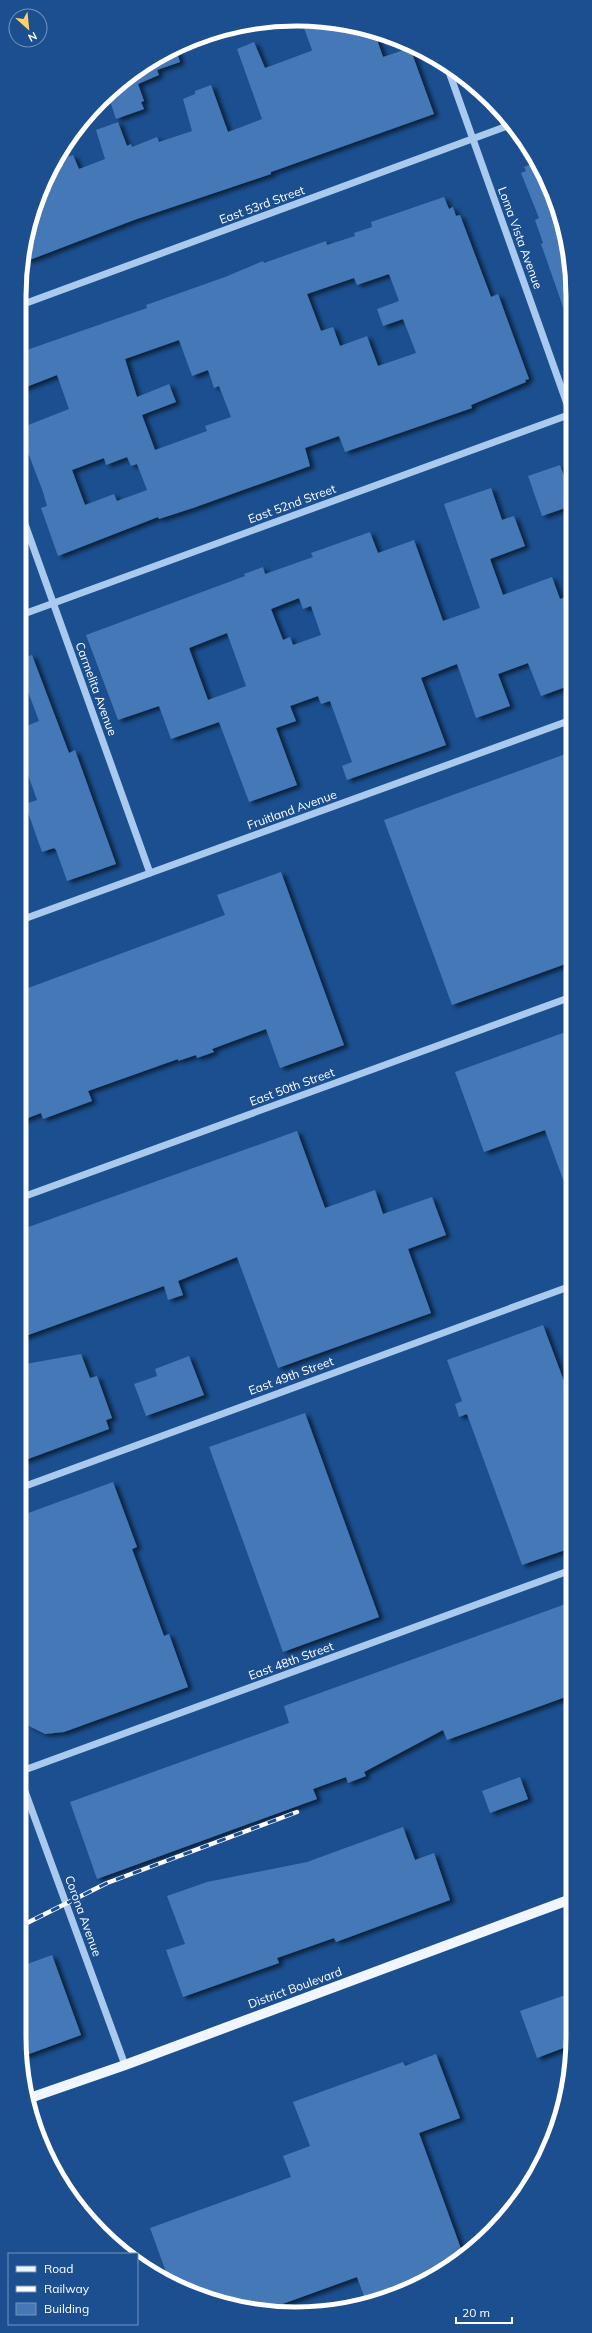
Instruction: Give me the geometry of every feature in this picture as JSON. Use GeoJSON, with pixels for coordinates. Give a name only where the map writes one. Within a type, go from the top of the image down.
{"type":"FeatureCollection","features":[{"type":"Feature","properties":{"kind":"main road","name":"District Boulevard"},"geometry":{"type":"LineString","coordinates":[[33,2097],[125,2065],[566,1901]]}},
{"type":"Feature","properties":{"kind":"street","name":"Loma Vista Avenue"},"geometry":{"type":"LineString","coordinates":[[450,75],[566,400]]}},
{"type":"Feature","properties":{"kind":"street","name":"East 53rd Street"},"geometry":{"type":"LineString","coordinates":[[26,304],[506,126]]}},
{"type":"Feature","properties":{"kind":"street","name":"East 52nd Street"},"geometry":{"type":"LineString","coordinates":[[26,613],[566,416]]}},
{"type":"Feature","properties":{"kind":"street","name":"Carmelita Avenue"},"geometry":{"type":"LineString","coordinates":[[26,527],[150,873]]}},
{"type":"Feature","properties":{"kind":"street","name":"Fruitland Avenue"},"geometry":{"type":"LineString","coordinates":[[26,918],[566,722]]}},
{"type":"Feature","properties":{"kind":"street","name":"East 50th Street"},"geometry":{"type":"LineString","coordinates":[[26,1196],[566,999]]}},
{"type":"Feature","properties":{"kind":"street","name":"East 49th Street"},"geometry":{"type":"LineString","coordinates":[[26,1486],[566,1288]]}},
{"type":"Feature","properties":{"kind":"street","name":"East 48th Street"},"geometry":{"type":"LineString","coordinates":[[26,1769],[566,1572]]}},
{"type":"Feature","properties":{"kind":"street","name":"Corona Avenue"},"geometry":{"type":"LineString","coordinates":[[26,1795],[125,2065]]}},
{"type":"Feature","properties":{"kind":"building"},"geometry":{"type":"Polygon","coordinates":[[[303,26],[331,28],[376,38],[383,57],[405,50],[412,53],[434,114],[271,172],[271,174],[134,220],[28,261],[40,209],[64,158],[73,155],[79,169],[105,159],[96,130],[118,122],[127,146],[131,144],[132,147],[157,137],[159,142],[192,131],[183,99],[195,94],[195,91],[211,85],[228,132],[262,119],[237,49],[254,42],[265,68],[312,50],[303,26]]]}},
{"type":"Feature","properties":{"kind":"building"},"geometry":{"type":"Polygon","coordinates":[[[177,54],[180,62],[157,70],[159,75],[138,84],[144,101],[141,102],[144,109],[116,119],[110,101],[146,72],[177,54]]]}},
{"type":"Feature","properties":{"kind":"building"},"geometry":{"type":"Polygon","coordinates":[[[531,164],[552,209],[557,226],[564,261],[566,315],[541,244],[543,243],[535,220],[539,218],[521,173],[526,171],[524,167],[531,164]]]}},
{"type":"Feature","properties":{"kind":"building"},"geometry":{"type":"Polygon","coordinates":[[[444,197],[449,209],[453,207],[456,216],[460,215],[491,297],[498,294],[529,379],[525,380],[526,382],[471,405],[472,408],[345,452],[339,436],[305,448],[310,466],[193,508],[159,519],[158,517],[58,556],[41,508],[47,506],[43,492],[26,447],[26,426],[69,409],[57,375],[26,387],[26,350],[147,308],[146,305],[225,277],[263,261],[264,263],[326,241],[327,245],[355,236],[354,233],[372,227],[371,222],[444,197]],[[389,274],[357,285],[354,278],[307,294],[321,331],[333,327],[340,346],[367,336],[378,366],[416,353],[403,319],[383,326],[377,309],[399,301],[389,274]],[[179,340],[125,359],[137,397],[169,384],[176,402],[142,415],[155,450],[207,431],[205,426],[231,417],[219,386],[214,388],[208,370],[192,376],[179,340]],[[127,457],[106,465],[104,458],[72,470],[85,505],[114,494],[117,501],[147,490],[137,464],[131,466],[127,457]]]}},
{"type":"Feature","properties":{"kind":"building"},"geometry":{"type":"Polygon","coordinates":[[[560,465],[566,481],[566,508],[542,516],[528,476],[560,465]]]}},
{"type":"Feature","properties":{"kind":"building"},"geometry":{"type":"Polygon","coordinates":[[[491,488],[502,520],[514,516],[525,546],[490,559],[503,595],[552,577],[560,599],[566,597],[566,687],[541,696],[528,663],[498,674],[510,706],[476,718],[457,664],[421,678],[446,745],[347,780],[342,766],[352,762],[330,701],[321,704],[318,696],[290,706],[296,721],[276,728],[297,785],[249,802],[219,722],[171,739],[159,706],[118,720],[86,635],[245,576],[244,574],[263,567],[265,574],[313,557],[311,553],[370,532],[378,553],[414,540],[443,621],[480,608],[444,504],[491,488]],[[299,598],[271,609],[283,640],[290,637],[293,645],[321,635],[311,606],[303,609],[299,598]],[[227,633],[189,648],[208,700],[246,686],[227,633]]]}},
{"type":"Feature","properties":{"kind":"building"},"geometry":{"type":"Polygon","coordinates":[[[32,655],[69,753],[75,750],[116,864],[67,881],[56,850],[54,848],[42,852],[26,807],[26,804],[37,800],[26,769],[26,726],[39,721],[26,686],[26,657],[32,655]]]}},
{"type":"Feature","properties":{"kind":"building"},"geometry":{"type":"Polygon","coordinates":[[[566,754],[566,964],[452,1005],[384,820],[566,754]]]}},
{"type":"Feature","properties":{"kind":"building"},"geometry":{"type":"Polygon","coordinates":[[[281,872],[344,1045],[280,1068],[266,1029],[212,1049],[214,1052],[197,1058],[196,1055],[178,1061],[178,1059],[88,1091],[92,1101],[43,1119],[41,1113],[26,1119],[26,989],[225,915],[217,895],[281,872]]]}},
{"type":"Feature","properties":{"kind":"building"},"geometry":{"type":"Polygon","coordinates":[[[566,1032],[566,1188],[545,1130],[484,1152],[455,1072],[566,1032]]]}},
{"type":"Feature","properties":{"kind":"building"},"geometry":{"type":"Polygon","coordinates":[[[297,1131],[325,1208],[375,1190],[383,1214],[432,1197],[446,1235],[408,1249],[431,1313],[278,1368],[237,1257],[178,1281],[183,1295],[168,1300],[164,1286],[26,1336],[26,1228],[297,1131]]]}},
{"type":"Feature","properties":{"kind":"building"},"geometry":{"type":"Polygon","coordinates":[[[543,1325],[566,1387],[566,1550],[522,1565],[467,1414],[459,1417],[455,1404],[462,1401],[447,1360],[543,1325]]]}},
{"type":"Feature","properties":{"kind":"building"},"geometry":{"type":"Polygon","coordinates":[[[81,1354],[90,1378],[97,1376],[112,1418],[106,1420],[109,1429],[26,1460],[26,1364],[81,1354]]]}},
{"type":"Feature","properties":{"kind":"building"},"geometry":{"type":"Polygon","coordinates":[[[189,1356],[204,1395],[146,1416],[134,1384],[157,1376],[155,1369],[189,1356]]]}},
{"type":"Feature","properties":{"kind":"building"},"geometry":{"type":"Polygon","coordinates":[[[305,1413],[379,1617],[283,1652],[209,1447],[305,1413]]]}},
{"type":"Feature","properties":{"kind":"building"},"geometry":{"type":"Polygon","coordinates":[[[113,1482],[137,1547],[132,1549],[164,1636],[169,1634],[188,1687],[64,1732],[45,1734],[29,1726],[26,1722],[26,1514],[113,1482]]]}},
{"type":"Feature","properties":{"kind":"building"},"geometry":{"type":"Polygon","coordinates":[[[566,1604],[566,1697],[447,1740],[443,1730],[364,1772],[366,1776],[348,1783],[346,1777],[313,1789],[317,1799],[97,1879],[70,1802],[289,1723],[284,1706],[566,1604]]]}},
{"type":"Feature","properties":{"kind":"building"},"geometry":{"type":"Polygon","coordinates":[[[520,1777],[528,1799],[490,1813],[482,1791],[520,1777]]]}},
{"type":"Feature","properties":{"kind":"building"},"geometry":{"type":"Polygon","coordinates":[[[403,1827],[415,1860],[434,1853],[450,1900],[336,1942],[334,1938],[277,1958],[279,1963],[183,1997],[166,1950],[185,1944],[167,1896],[207,1882],[307,1862],[403,1827]]]}},
{"type":"Feature","properties":{"kind":"building"},"geometry":{"type":"Polygon","coordinates":[[[52,1955],[81,2035],[27,2055],[26,2037],[26,1964],[52,1955]]]}},
{"type":"Feature","properties":{"kind":"building"},"geometry":{"type":"Polygon","coordinates":[[[566,1995],[565,2047],[537,2058],[520,2011],[566,1995]]]}},
{"type":"Feature","properties":{"kind":"building"},"geometry":{"type":"Polygon","coordinates":[[[436,2054],[460,2118],[419,2133],[461,2250],[431,2271],[383,2293],[365,2298],[357,2277],[277,2306],[261,2305],[226,2298],[209,2293],[167,2274],[150,2228],[291,2177],[283,2156],[310,2146],[293,2102],[403,2062],[405,2066],[436,2054]]]}},
{"type":"Feature","properties":{"kind":"railway"},"geometry":{"type":"LineString","coordinates":[[26,1924],[107,1883],[297,1812]]}}]}
